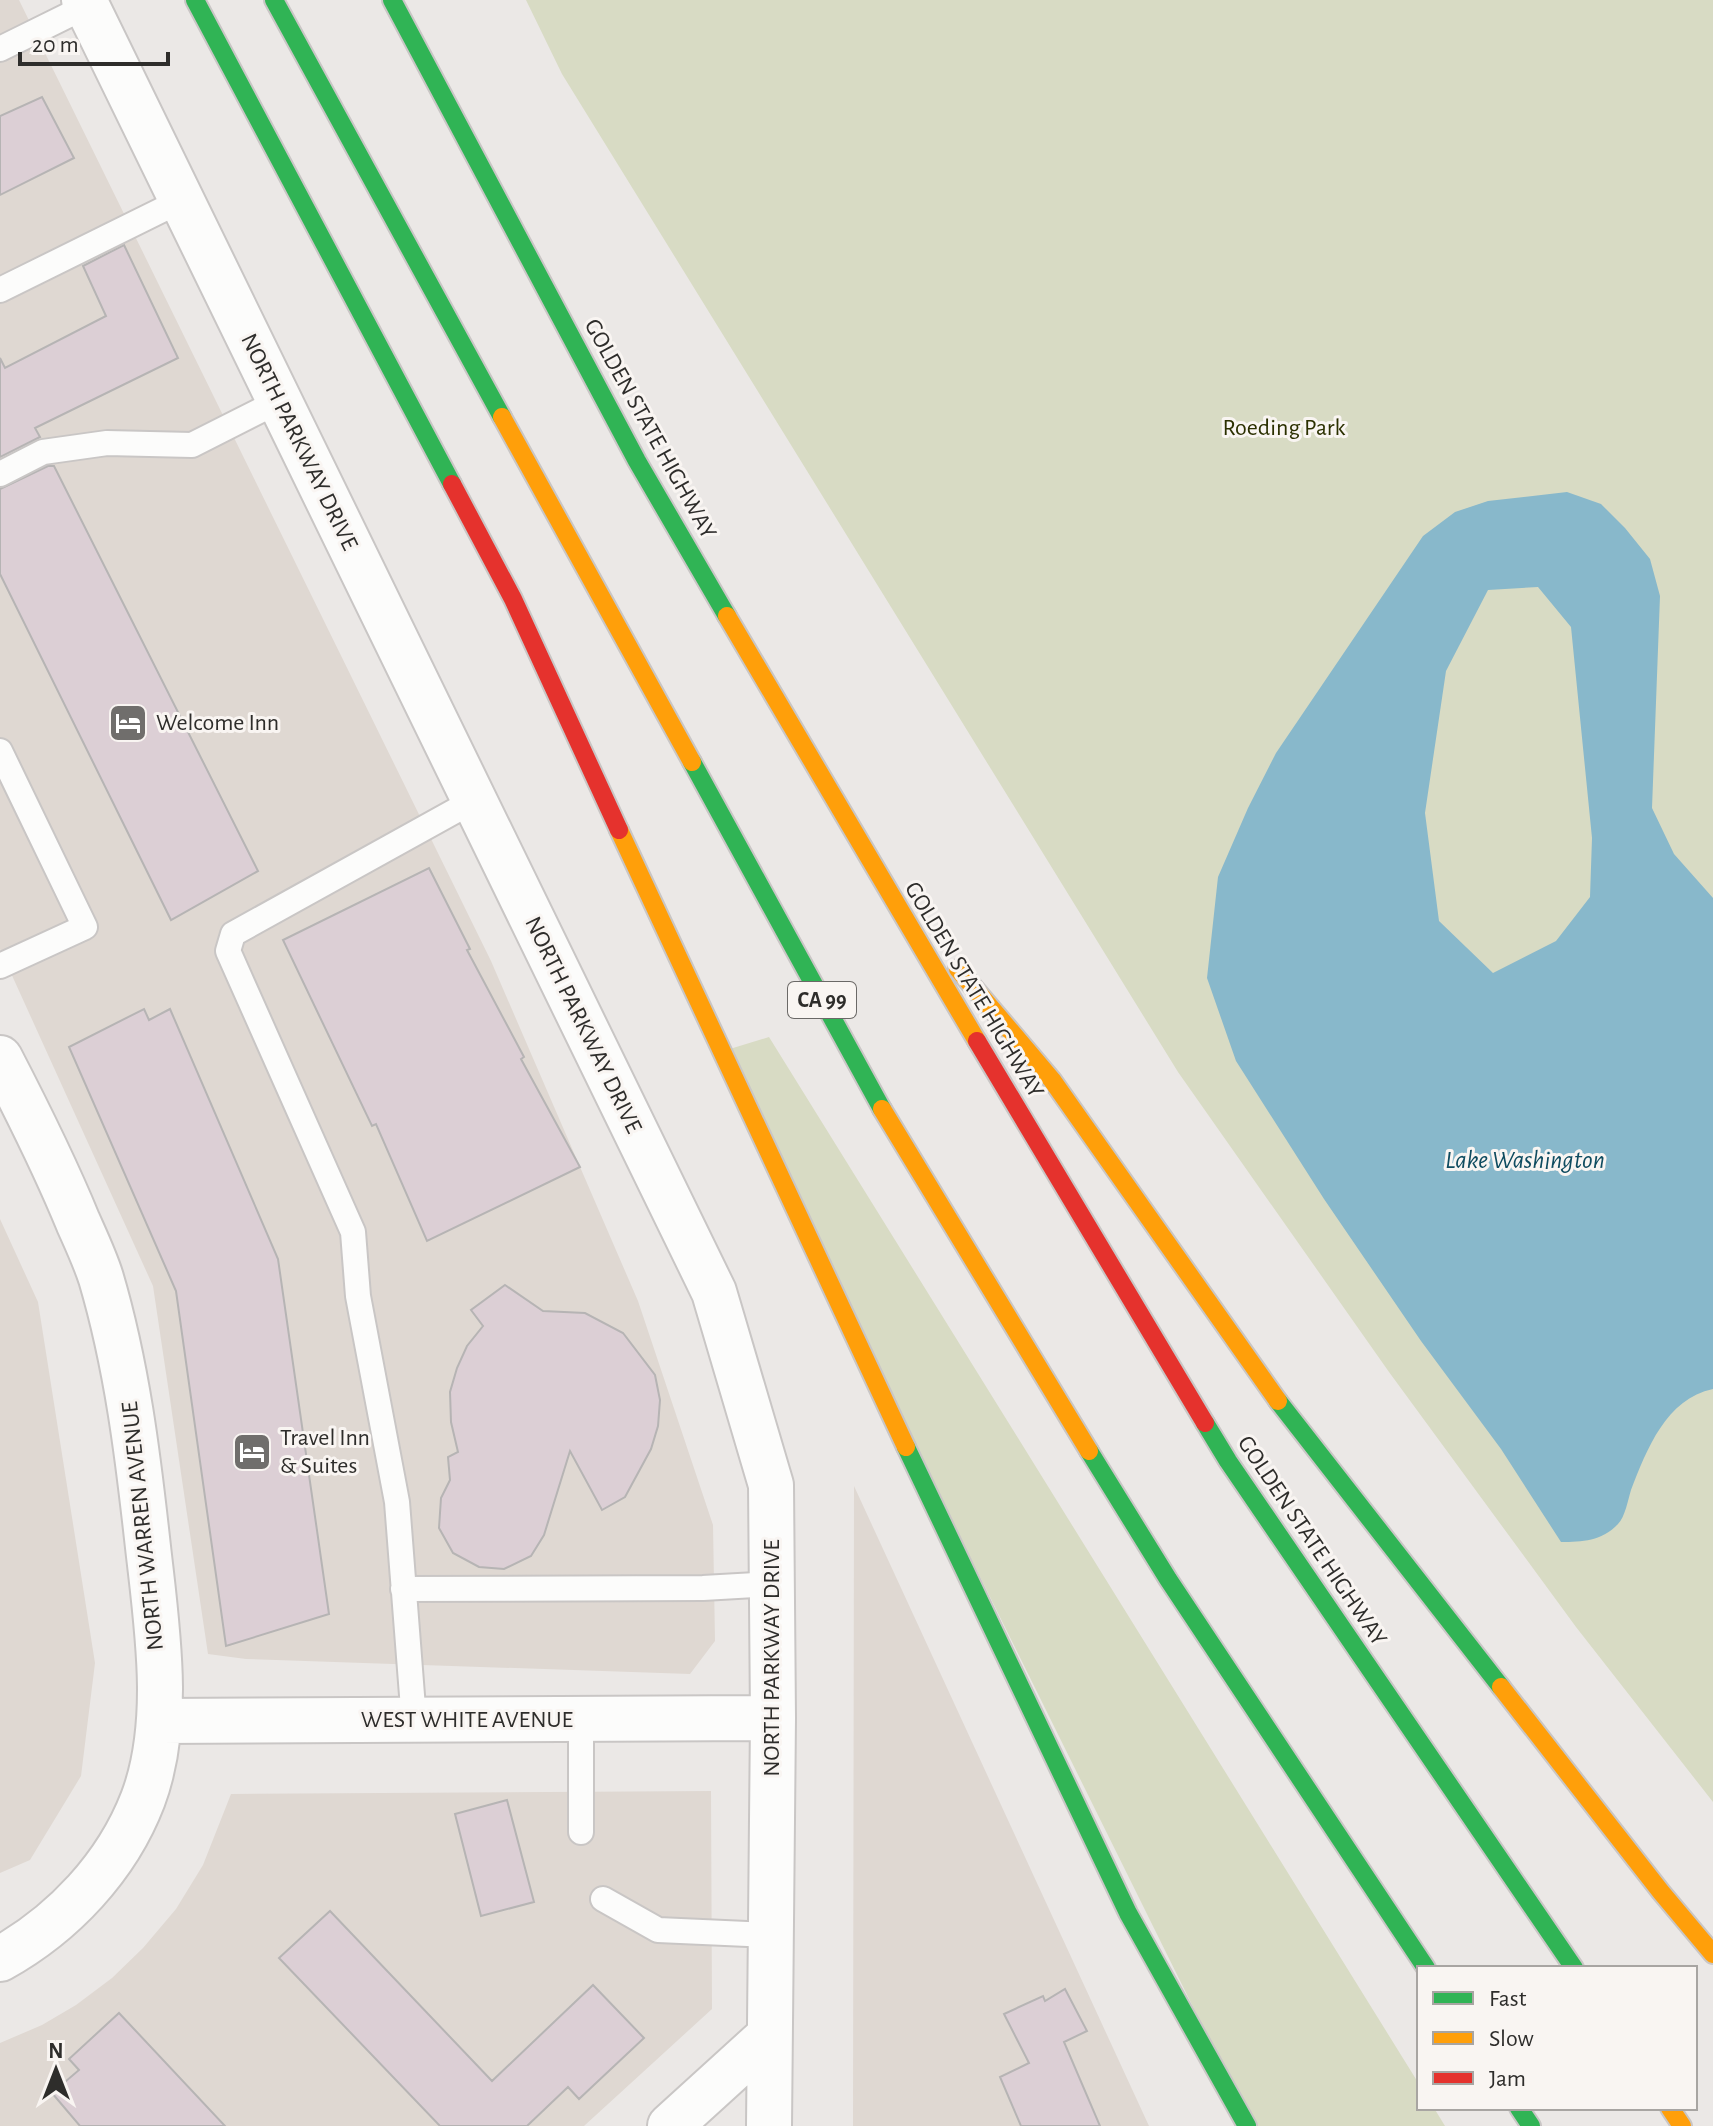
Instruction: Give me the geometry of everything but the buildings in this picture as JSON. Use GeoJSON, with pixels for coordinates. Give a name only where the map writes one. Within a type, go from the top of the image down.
{"type":"FeatureCollection","features":[{"type":"Feature","properties":{"kind":"highway"},"geometry":{"type":"LineString","coordinates":[[195,0],[513,599],[720,1052],[1128,1913],[1247,2126]]}},
{"type":"Feature","properties":{"kind":"highway","name":"CA 99"},"geometry":{"type":"LineString","coordinates":[[274,0],[900,1142],[1168,1579],[1425,1966]]}},
{"type":"Feature","properties":{"kind":"highway","name":"GOLDEN STATE HIGHWAY"},"geometry":{"type":"LineString","coordinates":[[392,0],[637,461],[877,875],[1228,1461],[1573,1966]]}},
{"type":"Feature","properties":{"kind":"highway"},"geometry":{"type":"LineString","coordinates":[[877,875],[1052,1080],[1289,1417],[1713,1954]]}},
{"type":"Feature","properties":{"kind":"street","name":"NORTH PARKWAY DRIVE"},"geometry":{"type":"LineString","coordinates":[[85,3],[714,1292],[771,1485],[773,1718],[769,2126]]}},
{"type":"Feature","properties":{"kind":"street","name":"NORTH WARREN AVENUE"},"geometry":{"type":"LineString","coordinates":[[0,1058],[54,1164],[101,1276],[127,1383],[154,1605],[160,1721],[143,1799],[106,1865],[82,1897],[54,1923],[0,1959]]}},
{"type":"Feature","properties":{"kind":"street","name":"WEST WHITE AVENUE"},"geometry":{"type":"LineString","coordinates":[[160,1721],[773,1718]]}},
{"type":"Feature","properties":{"kind":"street"},"geometry":{"type":"LineString","coordinates":[[670,2126],[769,2036]]}},
{"type":"Feature","properties":{"kind":"lane"},"geometry":{"type":"LineString","coordinates":[[0,49],[85,3]]}},
{"type":"Feature","properties":{"kind":"lane"},"geometry":{"type":"LineString","coordinates":[[0,290],[182,200]]}},
{"type":"Feature","properties":{"kind":"lane"},"geometry":{"type":"LineString","coordinates":[[0,474],[43,452],[107,443],[192,445],[279,401]]}},
{"type":"Feature","properties":{"kind":"lane"},"geometry":{"type":"LineString","coordinates":[[0,751],[85,927],[0,966]]}},
{"type":"Feature","properties":{"kind":"lane"},"geometry":{"type":"LineString","coordinates":[[414,1721],[397,1502],[358,1296],[353,1232],[228,951],[233,934],[473,801]]}},
{"type":"Feature","properties":{"kind":"lane"},"geometry":{"type":"LineString","coordinates":[[403,1589],[703,1588],[772,1584]]}},
{"type":"Feature","properties":{"kind":"lane"},"geometry":{"type":"LineString","coordinates":[[581,1719],[581,1832]]}},
{"type":"Feature","properties":{"kind":"lane"},"geometry":{"type":"LineString","coordinates":[[603,1899],[658,1930],[771,1935]]}},
{"type":"Feature","properties":{"kind":"shaded area"},"geometry":{"type":"Polygon","coordinates":[[[0,0],[19,0],[491,961],[638,1301],[713,1525],[715,1641],[690,1674],[246,1659],[208,1654],[153,1286],[0,949],[0,0]]]}},
{"type":"Feature","properties":{"kind":"shaded area"},"geometry":{"type":"Polygon","coordinates":[[[0,1219],[38,1302],[95,1663],[81,1776],[30,1860],[0,1873],[0,1219]]]}},
{"type":"Feature","properties":{"kind":"shaded area"},"geometry":{"type":"Polygon","coordinates":[[[854,1486],[1149,2126],[853,2126],[854,1486]]]}},
{"type":"Feature","properties":{"kind":"shaded area"},"geometry":{"type":"Polygon","coordinates":[[[711,1791],[712,2009],[584,2126],[0,2126],[0,2043],[42,2025],[76,2005],[112,1978],[143,1948],[176,1909],[203,1865],[231,1794],[711,1791]]]}},
{"type":"Feature","properties":{"kind":"green space","name":"Roeding Park"},"geometry":{"type":"Polygon","coordinates":[[[526,0],[1713,0],[1713,1802],[1576,1627],[1389,1372],[1178,1072],[562,74],[526,0]]]}},
{"type":"Feature","properties":{"kind":"green space"},"geometry":{"type":"Polygon","coordinates":[[[769,1037],[1417,2081],[1417,2110],[1435,2110],[1445,2126],[1252,2126],[720,1052],[769,1037]]]}},
{"type":"Feature","properties":{"kind":"water","name":"Lake Washington"},"geometry":{"type":"Polygon","coordinates":[[[1567,492],[1601,504],[1650,559],[1660,596],[1652,808],[1674,854],[1713,898],[1713,1389],[1683,1403],[1660,1428],[1644,1458],[1618,1524],[1598,1537],[1577,1542],[1561,1542],[1501,1449],[1421,1341],[1324,1199],[1236,1061],[1207,978],[1218,877],[1276,753],[1423,536],[1455,512],[1488,501],[1567,492]],[[1538,587],[1488,590],[1446,671],[1425,813],[1439,921],[1493,973],[1556,941],[1590,897],[1592,838],[1571,627],[1538,587]]]}},
{"type":"Feature","properties":{"kind":"traffic: fast"},"geometry":{"type":"LineString","coordinates":[[195,0],[452,484]]}},
{"type":"Feature","properties":{"kind":"traffic: fast"},"geometry":{"type":"LineString","coordinates":[[274,0],[502,417]]}},
{"type":"Feature","properties":{"kind":"traffic: fast"},"geometry":{"type":"LineString","coordinates":[[392,0],[637,461],[727,616]]}},
{"type":"Feature","properties":{"kind":"traffic: fast"},"geometry":{"type":"LineString","coordinates":[[692,762],[882,1109]]}},
{"type":"Feature","properties":{"kind":"traffic: fast"},"geometry":{"type":"LineString","coordinates":[[1278,1401],[1501,1687]]}},
{"type":"Feature","properties":{"kind":"traffic: fast"},"geometry":{"type":"LineString","coordinates":[[1205,1423],[1573,1966]]}},
{"type":"Feature","properties":{"kind":"traffic: fast"},"geometry":{"type":"LineString","coordinates":[[906,1447],[1128,1913],[1247,2126]]}},
{"type":"Feature","properties":{"kind":"traffic: fast"},"geometry":{"type":"LineString","coordinates":[[1089,1451],[1168,1579],[1425,1966]]}},
{"type":"Feature","properties":{"kind":"traffic: fast"},"geometry":{"type":"LineString","coordinates":[[1520,2110],[1531,2126]]}},
{"type":"Feature","properties":{"kind":"traffic: slow"},"geometry":{"type":"LineString","coordinates":[[502,417],[692,762]]}},
{"type":"Feature","properties":{"kind":"traffic: slow"},"geometry":{"type":"LineString","coordinates":[[727,616],[977,1041]]}},
{"type":"Feature","properties":{"kind":"traffic: slow"},"geometry":{"type":"LineString","coordinates":[[619,830],[906,1447]]}},
{"type":"Feature","properties":{"kind":"traffic: slow"},"geometry":{"type":"LineString","coordinates":[[958,969],[1052,1080],[1278,1401]]}},
{"type":"Feature","properties":{"kind":"traffic: slow"},"geometry":{"type":"LineString","coordinates":[[882,1109],[1089,1451]]}},
{"type":"Feature","properties":{"kind":"traffic: slow"},"geometry":{"type":"LineString","coordinates":[[1501,1687],[1713,1954]]}},
{"type":"Feature","properties":{"kind":"traffic: slow"},"geometry":{"type":"LineString","coordinates":[[1671,2110],[1682,2126]]}},
{"type":"Feature","properties":{"kind":"traffic: jam"},"geometry":{"type":"LineString","coordinates":[[452,484],[513,599],[619,830]]}},
{"type":"Feature","properties":{"kind":"traffic: jam"},"geometry":{"type":"LineString","coordinates":[[977,1041],[1205,1423]]}},
{"type":"Feature","properties":{"kind":"place","name":"Welcome Inn"},"geometry":{"type":"Point","coordinates":[128,723]}},
{"type":"Feature","properties":{"kind":"place","name":"Travel Inn & Suites"},"geometry":{"type":"Point","coordinates":[252,1452]}}]}
